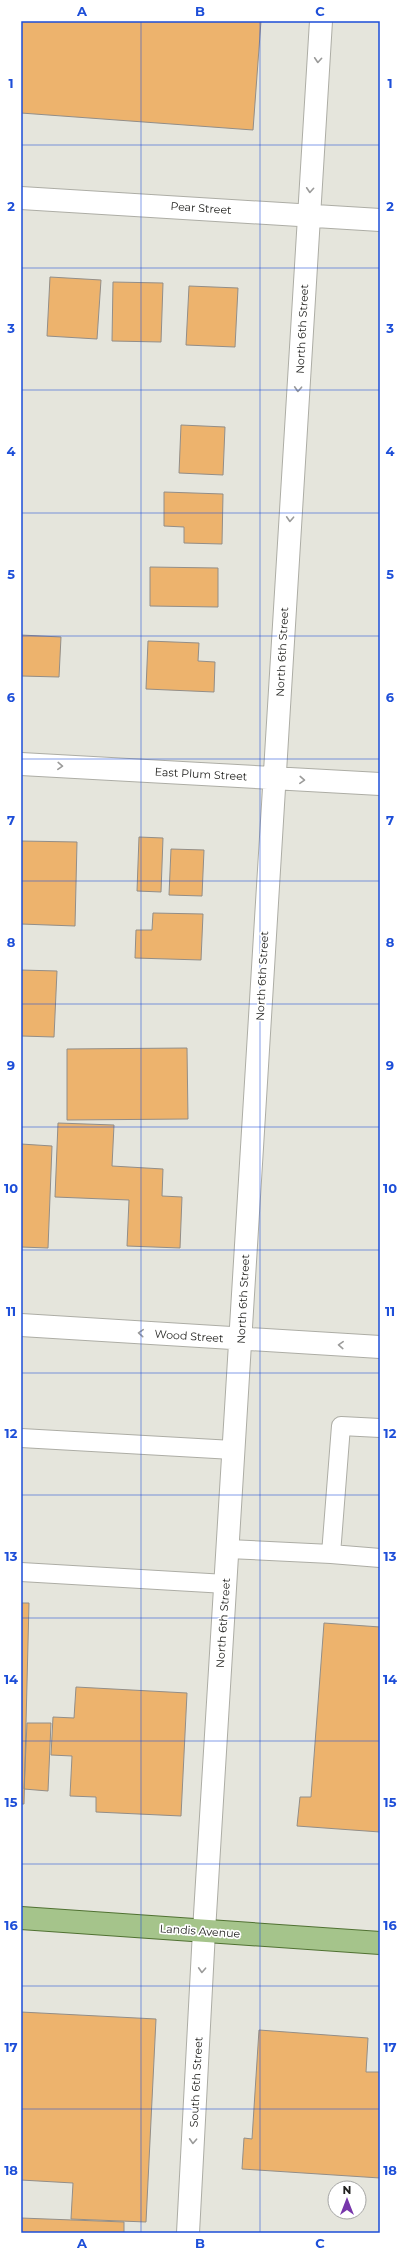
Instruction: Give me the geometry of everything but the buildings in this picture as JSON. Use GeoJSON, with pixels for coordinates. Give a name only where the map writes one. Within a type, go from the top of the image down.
{"type":"FeatureCollection","features":[{"type":"Feature","properties":{"kind":"main road","name":"Landis Avenue"},"geometry":{"type":"LineString","coordinates":[[21,1918],[380,1943]]}},
{"type":"Feature","properties":{"kind":"street","name":"North 6th Street"},"geometry":{"type":"LineString","coordinates":[[204,1931],[321,21]]}},
{"type":"Feature","properties":{"kind":"street","name":"Pear Street"},"geometry":{"type":"LineString","coordinates":[[21,198],[380,220]]}},
{"type":"Feature","properties":{"kind":"street","name":"East Plum Street"},"geometry":{"type":"LineString","coordinates":[[21,764],[380,784]]}},
{"type":"Feature","properties":{"kind":"street","name":"Wood Street"},"geometry":{"type":"LineString","coordinates":[[21,1325],[380,1347]]}},
{"type":"Feature","properties":{"kind":"street","name":"South 6th Street"},"geometry":{"type":"LineString","coordinates":[[188,2233],[204,1931]]}},
{"type":"Feature","properties":{"kind":"lane"},"geometry":{"type":"LineString","coordinates":[[331,1554],[341,1426],[380,1428]]}},
{"type":"Feature","properties":{"kind":"lane"},"geometry":{"type":"LineString","coordinates":[[21,1438],[233,1450]]}},
{"type":"Feature","properties":{"kind":"lane"},"geometry":{"type":"LineString","coordinates":[[228,1549],[380,1558]]}},
{"type":"Feature","properties":{"kind":"lane"},"geometry":{"type":"LineString","coordinates":[[21,1572],[226,1584]]}}]}
